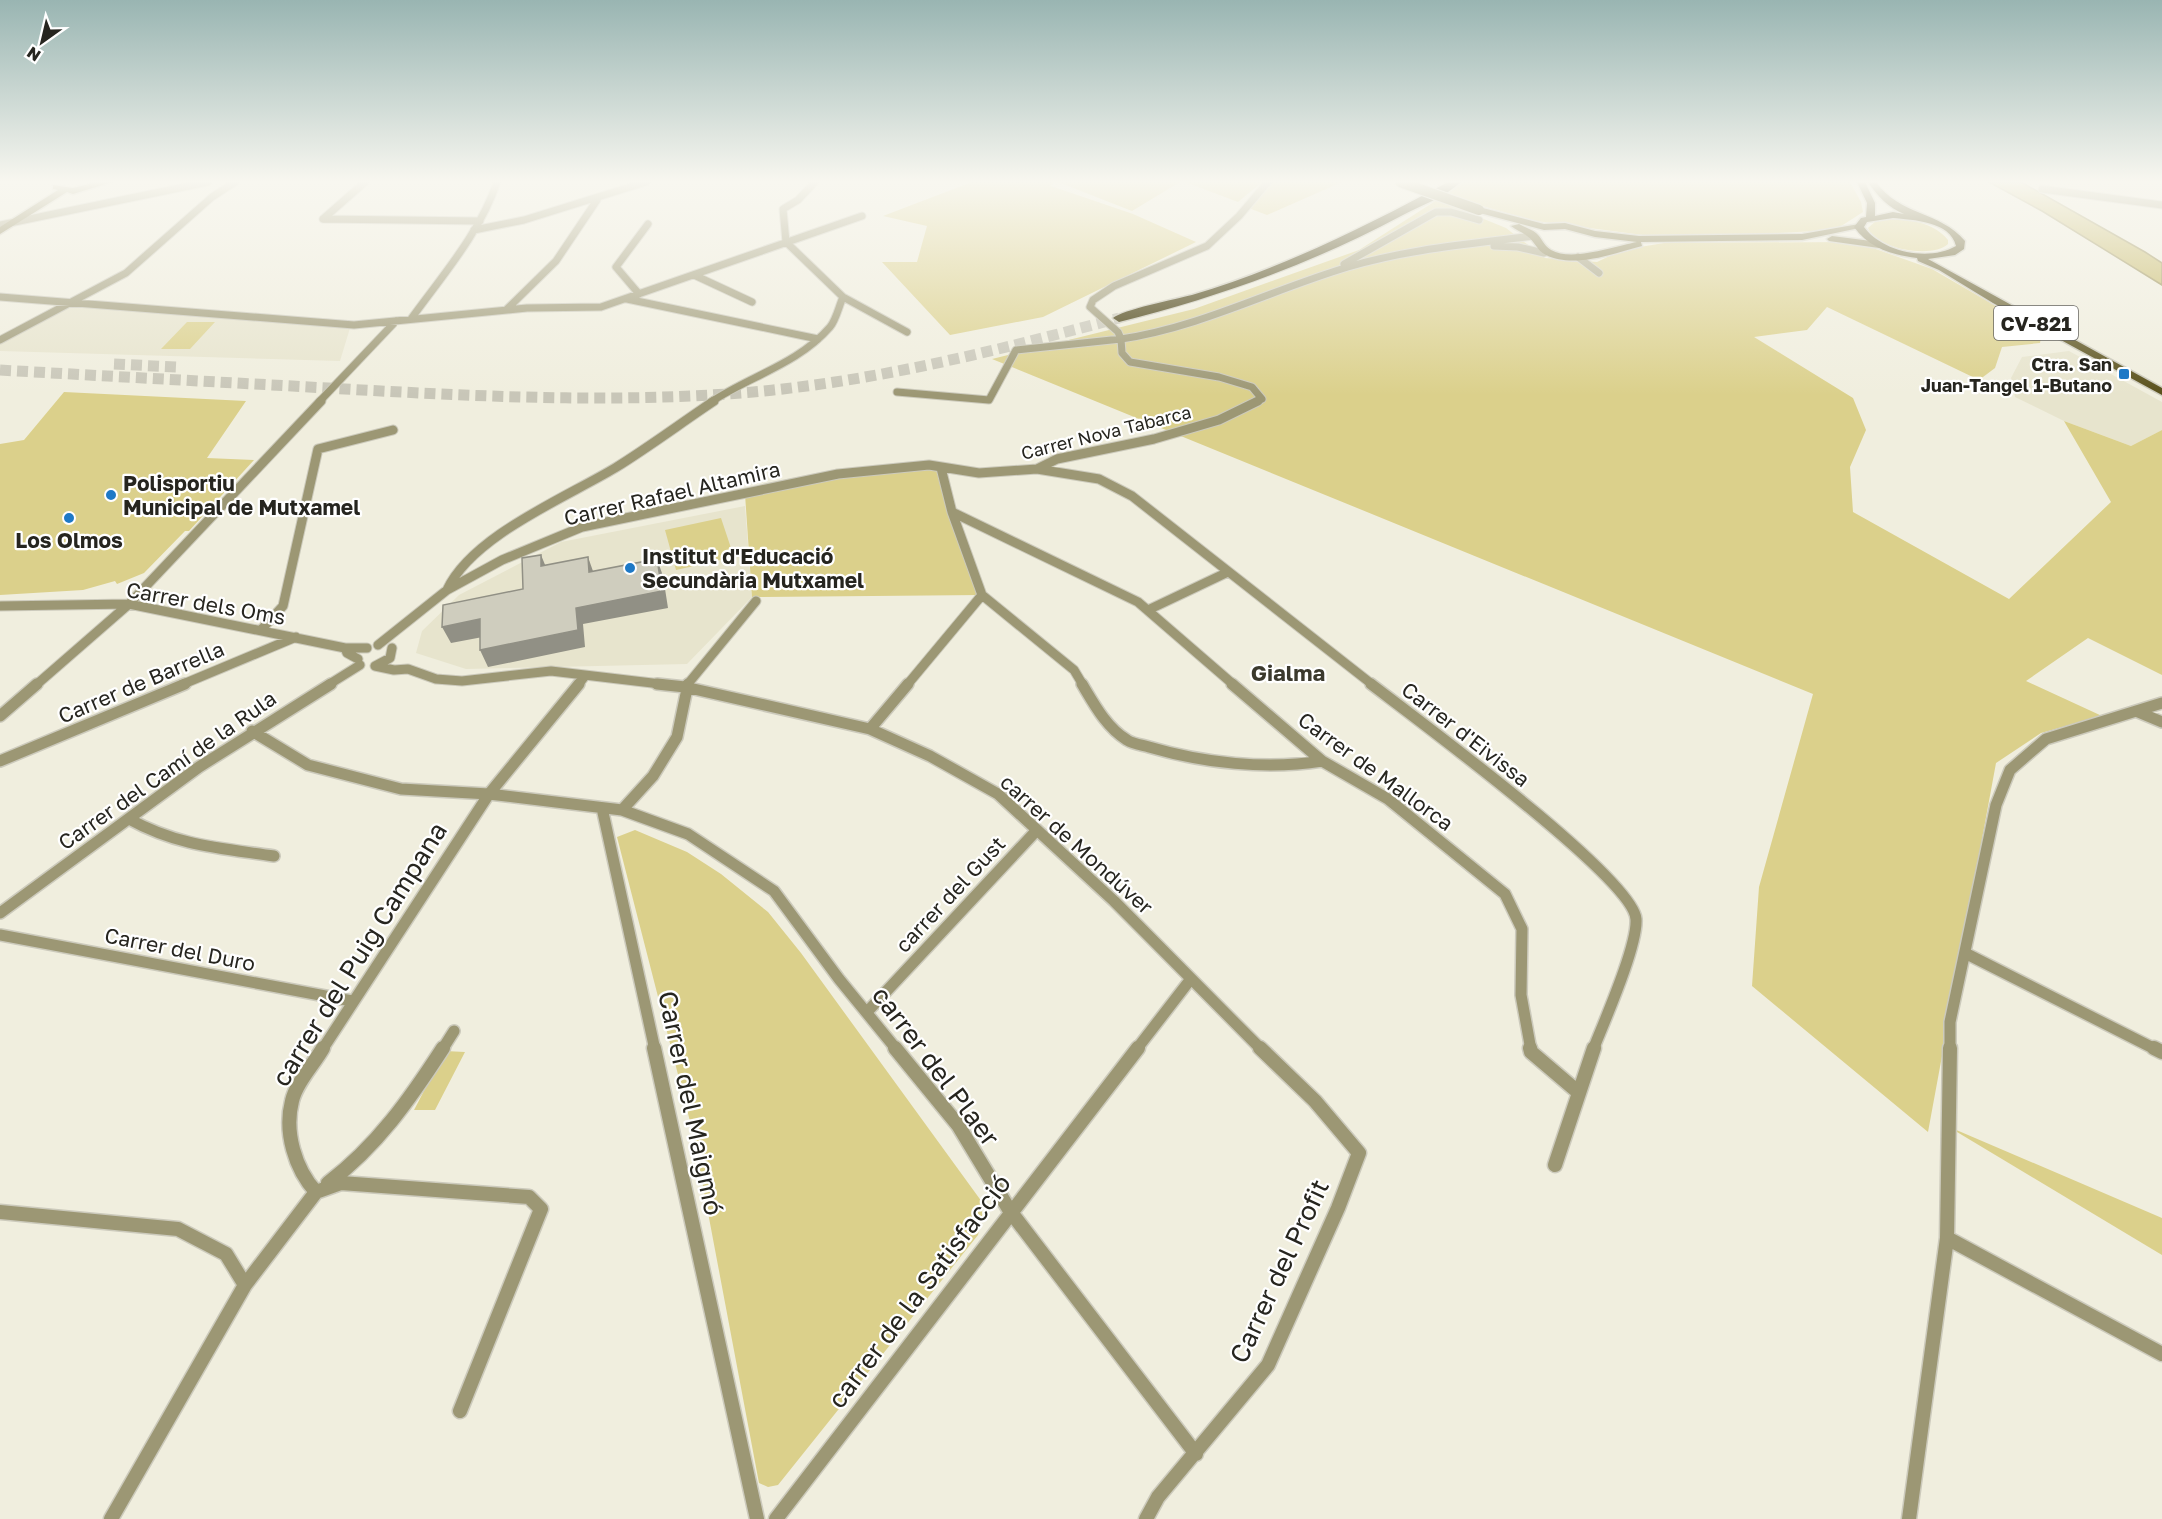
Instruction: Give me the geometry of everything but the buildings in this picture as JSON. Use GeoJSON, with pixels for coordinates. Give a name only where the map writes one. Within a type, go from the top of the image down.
{"type":"FeatureCollection","features":[{"type":"Feature","properties":{"kind":"highway"},"geometry":{"type":"LineString","coordinates":[[1290,253],[1116,316],[1210,292],[1315,253]]}},
{"type":"Feature","properties":{"kind":"main road","name":"CV-821"},"geometry":{"type":"LineString","coordinates":[[1550,253],[1578,257],[1599,253]]}},
{"type":"Feature","properties":{"kind":"main road","name":"CV-821"},"geometry":{"type":"LineString","coordinates":[[1906,253],[1942,268],[1996,301],[2162,392]]}},
{"type":"Feature","properties":{"kind":"main road"},"geometry":{"type":"LineString","coordinates":[[1947,255],[1953,253]]}},
{"type":"Feature","properties":{"kind":"main road","name":"CV-821"},"geometry":{"type":"LineString","coordinates":[[1910,254],[1947,255],[1971,277],[1996,293],[2162,382]]}},
{"type":"Feature","properties":{"kind":"street"},"geometry":{"type":"LineString","coordinates":[[0,340],[126,273],[149,253]]}},
{"type":"Feature","properties":{"kind":"street"},"geometry":{"type":"LineString","coordinates":[[411,319],[458,253]]}},
{"type":"Feature","properties":{"kind":"street"},"geometry":{"type":"LineString","coordinates":[[506,310],[561,253]]}},
{"type":"Feature","properties":{"kind":"street"},"geometry":{"type":"LineString","coordinates":[[627,253],[616,267],[639,294]]}},
{"type":"Feature","properties":{"kind":"street"},"geometry":{"type":"LineString","coordinates":[[0,297],[354,326],[506,310],[601,307],[756,253]]}},
{"type":"Feature","properties":{"kind":"street"},"geometry":{"type":"LineString","coordinates":[[797,253],[843,297],[907,332]]}},
{"type":"Feature","properties":{"kind":"street"},"geometry":{"type":"LineString","coordinates":[[1120,339],[1118,332],[1090,307],[1093,300],[1114,286],[1191,253]]}},
{"type":"Feature","properties":{"kind":"street"},"geometry":{"type":"LineString","coordinates":[[1328,273],[1364,253]]}},
{"type":"Feature","properties":{"kind":"street"},"geometry":{"type":"LineString","coordinates":[[897,392],[989,400],[1016,350],[1157,335],[1224,314],[1328,273],[1382,257],[1409,253]]}},
{"type":"Feature","properties":{"kind":"street"},"geometry":{"type":"LineString","coordinates":[[1578,257],[1599,273]]}},
{"type":"Feature","properties":{"kind":"street"},"geometry":{"type":"LineString","coordinates":[[694,275],[752,302]]}},
{"type":"Feature","properties":{"kind":"street"},"geometry":{"type":"LineString","coordinates":[[447,590],[453,577],[489,541],[616,467],[731,389],[787,363],[831,326],[843,297]]}},
{"type":"Feature","properties":{"kind":"street"},"geometry":{"type":"LineString","coordinates":[[626,299],[818,339]]}},
{"type":"Feature","properties":{"kind":"street"},"geometry":{"type":"LineString","coordinates":[[0,716],[129,604],[396,321]]}},
{"type":"Feature","properties":{"kind":"street","name":"Carrer Nova Tabarca"},"geometry":{"type":"LineString","coordinates":[[941,468],[992,473],[1037,469],[1057,459],[1154,439],[1219,420],[1262,399],[1252,387],[1218,376],[1130,362],[1122,353],[1120,339]]}},
{"type":"Feature","properties":{"kind":"street"},"geometry":{"type":"LineString","coordinates":[[261,630],[283,606],[318,449],[393,430]]}},
{"type":"Feature","properties":{"kind":"street","name":"Carrer Rafael Altamira"},"geometry":{"type":"LineString","coordinates":[[378,645],[400,630],[447,590],[502,560],[582,527],[838,474],[929,465],[941,468]]}},
{"type":"Feature","properties":{"kind":"street"},"geometry":{"type":"LineString","coordinates":[[941,468],[952,512],[982,595],[1029,636],[1074,670],[1100,715],[1128,741],[1166,753],[1229,762],[1298,765],[1322,761]]}},
{"type":"Feature","properties":{"kind":"street","name":"Carrer d'Eivissa"},"geometry":{"type":"LineString","coordinates":[[1037,469],[1057,474],[1079,474],[1108,482],[1132,496],[1557,829],[1625,897],[1636,918],[1633,941],[1578,1092],[1555,1165]]}},
{"type":"Feature","properties":{"kind":"street","name":"Carrer de Mallorca"},"geometry":{"type":"LineString","coordinates":[[952,512],[1138,602],[1322,761],[1388,799],[1505,894],[1522,929],[1521,995],[1532,1052],[1578,1092]]}},
{"type":"Feature","properties":{"kind":"street"},"geometry":{"type":"LineString","coordinates":[[1148,610],[1228,572]]}},
{"type":"Feature","properties":{"kind":"street"},"geometry":{"type":"LineString","coordinates":[[870,729],[982,595]]}},
{"type":"Feature","properties":{"kind":"street"},"geometry":{"type":"LineString","coordinates":[[622,810],[653,776],[677,737],[685,687],[756,601]]}},
{"type":"Feature","properties":{"kind":"street","name":"Carrer dels Oms"},"geometry":{"type":"LineString","coordinates":[[0,606],[129,604],[345,648],[367,648],[378,645]]}},
{"type":"Feature","properties":{"kind":"street","name":"Carrer Rafael Altamira"},"geometry":{"type":"LineString","coordinates":[[392,651],[400,630]]}},
{"type":"Feature","properties":{"kind":"street","name":"Carrer de Barrella"},"geometry":{"type":"LineString","coordinates":[[0,761],[297,637]]}},
{"type":"Feature","properties":{"kind":"street"},"geometry":{"type":"LineString","coordinates":[[375,666],[386,662],[392,651],[378,645]]}},
{"type":"Feature","properties":{"kind":"street"},"geometry":{"type":"LineString","coordinates":[[345,648],[347,653],[359,662]]}},
{"type":"Feature","properties":{"kind":"street","name":"Carrer del Camí de la Rula"},"geometry":{"type":"LineString","coordinates":[[0,913],[252,731],[359,662],[367,648]]}},
{"type":"Feature","properties":{"kind":"street","name":"carrer de Mondúver"},"geometry":{"type":"LineString","coordinates":[[392,651],[408,669]]}},
{"type":"Feature","properties":{"kind":"street","name":"carrer de Mondúver"},"geometry":{"type":"LineString","coordinates":[[359,662],[394,670],[408,669],[436,679],[462,681],[551,671],[685,687],[870,729],[930,756],[998,794],[1114,901],[1190,980],[1315,1101],[1359,1153]]}},
{"type":"Feature","properties":{"kind":"street","name":"carrer del Puig Campana"},"geometry":{"type":"LineString","coordinates":[[316,1192],[306,1181],[288,1134],[292,1099],[352,1001],[489,794],[585,676]]}},
{"type":"Feature","properties":{"kind":"street"},"geometry":{"type":"LineString","coordinates":[[1909,1519],[1947,1238],[1950,1022],[1996,804],[2010,770],[2046,739],[2162,703]]}},
{"type":"Feature","properties":{"kind":"street"},"geometry":{"type":"LineString","coordinates":[[2139,712],[2162,722]]}},
{"type":"Feature","properties":{"kind":"street"},"geometry":{"type":"LineString","coordinates":[[252,731],[308,765],[401,789],[489,794],[602,808]]}},
{"type":"Feature","properties":{"kind":"street","name":"carrer del Plaer"},"geometry":{"type":"LineString","coordinates":[[602,808],[622,810],[688,834],[774,891],[958,1125],[1010,1211],[1196,1454]]}},
{"type":"Feature","properties":{"kind":"street","name":"Carrer del Maigmó"},"geometry":{"type":"LineString","coordinates":[[602,808],[758,1519]]}},
{"type":"Feature","properties":{"kind":"street"},"geometry":{"type":"LineString","coordinates":[[129,819],[160,835],[184,843],[274,856]]}},
{"type":"Feature","properties":{"kind":"street","name":"carrer del Gust"},"geometry":{"type":"LineString","coordinates":[[867,1012],[1037,830]]}},
{"type":"Feature","properties":{"kind":"street","name":"Carrer del Duro"},"geometry":{"type":"LineString","coordinates":[[0,935],[352,1001]]}},
{"type":"Feature","properties":{"kind":"street"},"geometry":{"type":"LineString","coordinates":[[1965,953],[2162,1052]]}},
{"type":"Feature","properties":{"kind":"street","name":"carrer de la Satisfacció"},"geometry":{"type":"LineString","coordinates":[[777,1519],[1010,1211],[1190,980]]}},
{"type":"Feature","properties":{"kind":"street"},"geometry":{"type":"LineString","coordinates":[[111,1519],[245,1285],[316,1192],[342,1174],[398,1119],[454,1032]]}},
{"type":"Feature","properties":{"kind":"street","name":"Carrer del Profit"},"geometry":{"type":"LineString","coordinates":[[1146,1519],[1158,1497],[1268,1365],[1338,1208],[1359,1153]]}},
{"type":"Feature","properties":{"kind":"street"},"geometry":{"type":"LineString","coordinates":[[316,1192],[341,1183],[506,1195],[529,1197],[542,1209],[460,1412]]}},
{"type":"Feature","properties":{"kind":"street"},"geometry":{"type":"LineString","coordinates":[[0,1212],[178,1228],[226,1254],[245,1285]]}},
{"type":"Feature","properties":{"kind":"street"},"geometry":{"type":"LineString","coordinates":[[1947,1238],[2162,1354]]}},
{"type":"Feature","properties":{"kind":"shaded area"},"geometry":{"type":"Polygon","coordinates":[[[920,253],[1174,253],[1043,317],[950,335],[882,262],[917,262],[920,253]]]}},
{"type":"Feature","properties":{"kind":"shaded area"},"geometry":{"type":"Polygon","coordinates":[[[1351,253],[1538,253],[1545,258],[1597,262],[1616,253],[1887,253],[1932,269],[2042,333],[2040,343],[2002,347],[1995,368],[1979,380],[1827,307],[1807,330],[1754,337],[1853,398],[1866,430],[1850,467],[1853,512],[2009,599],[2111,502],[2064,421],[2131,446],[2162,430],[2162,675],[2088,638],[2026,681],[2102,716],[2041,733],[1996,763],[1928,1132],[1752,986],[1759,887],[1813,694],[992,359],[1194,309],[1351,253]]]}},
{"type":"Feature","properties":{"kind":"shaded area"},"geometry":{"type":"Polygon","coordinates":[[[2110,253],[2146,253],[2162,263],[2162,285],[2110,253]]]}},
{"type":"Feature","properties":{"kind":"shaded area"},"geometry":{"type":"Polygon","coordinates":[[[77,303],[350,328],[340,361],[0,351],[0,342],[77,303]]]}},
{"type":"Feature","properties":{"kind":"shaded area"},"geometry":{"type":"Polygon","coordinates":[[[187,322],[215,322],[190,349],[161,349],[187,322]]]}},
{"type":"Feature","properties":{"kind":"shaded area"},"geometry":{"type":"Polygon","coordinates":[[[2069,351],[2162,402],[2162,430],[2131,446],[2064,421],[2015,397],[2011,378],[2022,357],[2069,351]]]}},
{"type":"Feature","properties":{"kind":"shaded area","name":"Polisportiu Municipal de Mutxamel"},"geometry":{"type":"Polygon","coordinates":[[[64,392],[246,401],[207,458],[254,460],[189,531],[185,531],[144,573],[117,584],[115,581],[83,590],[0,595],[0,444],[24,440],[64,392]]]}},
{"type":"Feature","properties":{"kind":"shaded area"},"geometry":{"type":"Polygon","coordinates":[[[941,468],[982,595],[752,597],[745,494],[838,474],[941,468]]]}},
{"type":"Feature","properties":{"kind":"shaded area","name":"Institut d'Educació Secundària Mutxamel"},"geometry":{"type":"Polygon","coordinates":[[[745,506],[752,597],[687,664],[466,669],[416,653],[422,631],[459,595],[561,542],[745,506]]]}},
{"type":"Feature","properties":{"kind":"shaded area"},"geometry":{"type":"Polygon","coordinates":[[[721,518],[734,557],[676,570],[665,530],[721,518]]]}},
{"type":"Feature","properties":{"kind":"shaded area"},"geometry":{"type":"Polygon","coordinates":[[[635,830],[687,852],[721,874],[768,912],[801,953],[982,1202],[982,1218],[978,1235],[778,1485],[768,1487],[759,1483],[693,1133],[617,837],[635,830]]]}},
{"type":"Feature","properties":{"kind":"shaded area"},"geometry":{"type":"Polygon","coordinates":[[[445,1051],[465,1052],[435,1110],[414,1110],[445,1051]]]}},
{"type":"Feature","properties":{"kind":"shaded area"},"geometry":{"type":"Polygon","coordinates":[[[1947,1126],[2162,1218],[2162,1255],[1947,1126]]]}},
{"type":"Feature","properties":{"kind":"tunnel"},"geometry":{"type":"LineString","coordinates":[[0,370],[509,397],[606,398],[704,395],[799,387],[892,372],[983,353],[1119,318]]}},
{"type":"Feature","properties":{"kind":"tunnel"},"geometry":{"type":"LineString","coordinates":[[114,364],[176,367]]}},
{"type":"Feature","properties":{"kind":"place","name":"Ctra. San Juan-Tangel 1-Butano"},"geometry":{"type":"Point","coordinates":[2124,374]}},
{"type":"Feature","properties":{"kind":"place","name":"Polisportiu Municipal de Mutxamel"},"geometry":{"type":"Point","coordinates":[111,495]}},
{"type":"Feature","properties":{"kind":"place","name":"Los Olmos"},"geometry":{"type":"Point","coordinates":[69,518]}},
{"type":"Feature","properties":{"kind":"place","name":"Institut d'Educació Secundària Mutxamel"},"geometry":{"type":"Point","coordinates":[630,568]}},
{"type":"Feature","properties":{"kind":"district","name":"Gialma"},"geometry":{"type":"Point","coordinates":[1288,672]}}]}
